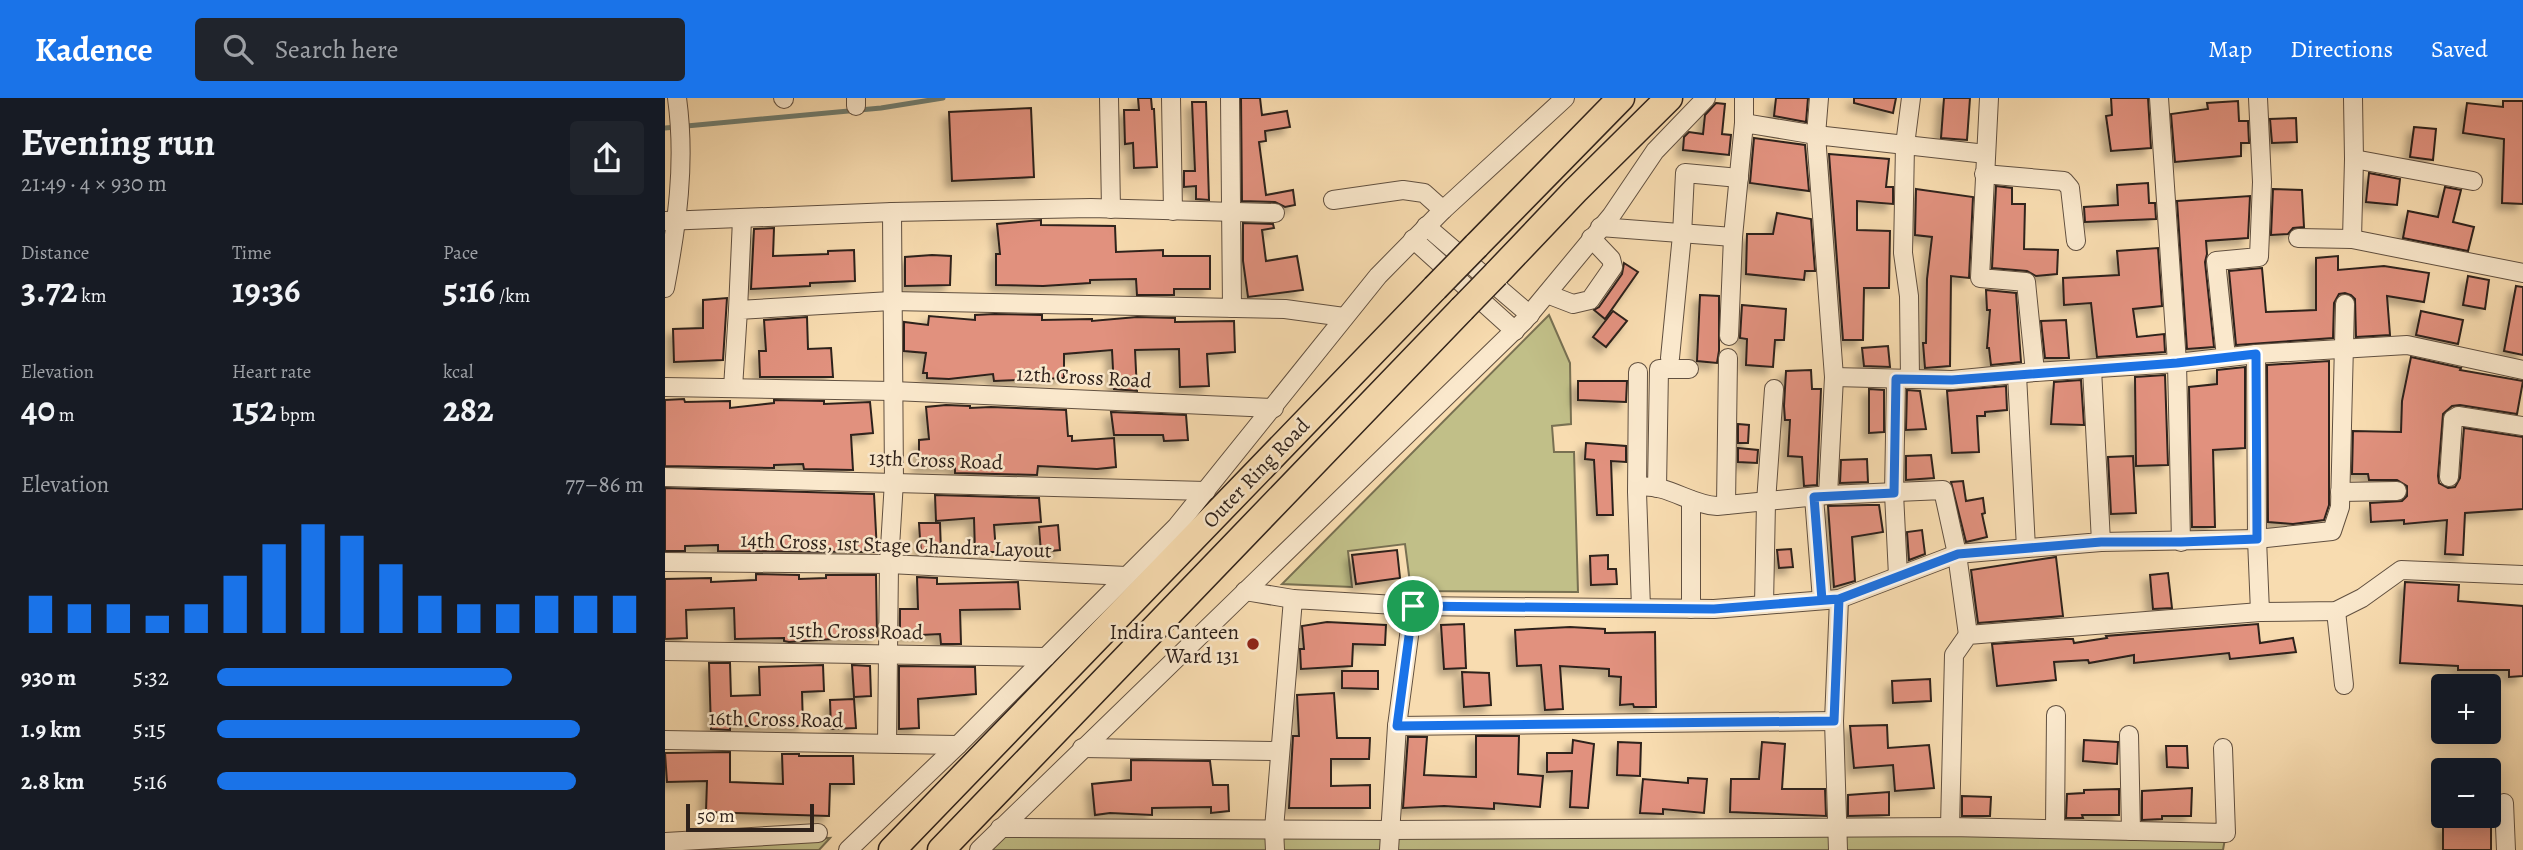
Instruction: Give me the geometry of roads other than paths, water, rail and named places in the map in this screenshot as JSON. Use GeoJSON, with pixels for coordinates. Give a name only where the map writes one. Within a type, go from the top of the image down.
{"type":"FeatureCollection","features":[{"type":"Feature","properties":{"kind":"highway","name":"Outer Ring Road"},"geometry":{"type":"LineString","coordinates":[[892,850],[1621,98]]}},
{"type":"Feature","properties":{"kind":"highway","name":"Outer Ring Road"},"geometry":{"type":"LineString","coordinates":[[941,850],[1575,191],[1669,98]]}},
{"type":"Feature","properties":{"kind":"street"},"geometry":{"type":"LineString","coordinates":[[1109,98],[1111,209]]}},
{"type":"Feature","properties":{"kind":"street"},"geometry":{"type":"LineString","coordinates":[[1171,98],[1173,211]]}},
{"type":"Feature","properties":{"kind":"street"},"geometry":{"type":"LineString","coordinates":[[1230,98],[1232,308]]}},
{"type":"Feature","properties":{"kind":"street"},"geometry":{"type":"LineString","coordinates":[[849,850],[1177,526],[1344,317],[1413,239],[1565,98]]}},
{"type":"Feature","properties":{"kind":"street"},"geometry":{"type":"LineString","coordinates":[[979,850],[1515,331],[1611,216],[1654,152],[1706,98]]}},
{"type":"Feature","properties":{"kind":"street"},"geometry":{"type":"LineString","coordinates":[[1729,336],[1733,237],[1744,98]]}},
{"type":"Feature","properties":{"kind":"street"},"geometry":{"type":"LineString","coordinates":[[1819,98],[1816,135],[1834,377],[1821,496],[1830,600],[1838,850]]}},
{"type":"Feature","properties":{"kind":"street"},"geometry":{"type":"LineString","coordinates":[[1898,576],[1894,493],[1909,296],[1903,253],[1905,145],[1911,98]]}},
{"type":"Feature","properties":{"kind":"street"},"geometry":{"type":"LineString","coordinates":[[1989,98],[1980,278],[2026,282],[2035,372]]}},
{"type":"Feature","properties":{"kind":"street"},"geometry":{"type":"LineString","coordinates":[[2159,98],[2177,363],[2181,542]]}},
{"type":"Feature","properties":{"kind":"street"},"geometry":{"type":"LineString","coordinates":[[2226,356],[2215,261],[2259,257],[2262,182],[2258,98]]}},
{"type":"Feature","properties":{"kind":"street"},"geometry":{"type":"LineString","coordinates":[[2352,239],[2353,98]]}},
{"type":"Feature","properties":{"kind":"street"},"geometry":{"type":"LineString","coordinates":[[665,288],[676,114]]}},
{"type":"Feature","properties":{"kind":"street"},"geometry":{"type":"LineString","coordinates":[[1744,123],[1816,135],[1986,154]]}},
{"type":"Feature","properties":{"kind":"street"},"geometry":{"type":"LineString","coordinates":[[2354,159],[2473,181]]}},
{"type":"Feature","properties":{"kind":"street"},"geometry":{"type":"LineString","coordinates":[[1670,358],[1685,173],[1739,178]]}},
{"type":"Feature","properties":{"kind":"street"},"geometry":{"type":"LineString","coordinates":[[1985,174],[2064,181],[2070,188],[2076,241]]}},
{"type":"Feature","properties":{"kind":"street"},"geometry":{"type":"LineString","coordinates":[[1333,200],[1403,190],[1424,193],[1443,209]]}},
{"type":"Feature","properties":{"kind":"street"},"geometry":{"type":"LineString","coordinates":[[671,220],[892,212],[1111,209],[1275,213]]}},
{"type":"Feature","properties":{"kind":"street"},"geometry":{"type":"LineString","coordinates":[[887,743],[889,564],[894,481],[892,212]]}},
{"type":"Feature","properties":{"kind":"street"},"geometry":{"type":"LineString","coordinates":[[733,388],[742,219]]}},
{"type":"Feature","properties":{"kind":"street"},"geometry":{"type":"LineString","coordinates":[[1426,226],[1530,315]]}},
{"type":"Feature","properties":{"kind":"street"},"geometry":{"type":"LineString","coordinates":[[1596,233],[1733,237]]}},
{"type":"Feature","properties":{"kind":"street"},"geometry":{"type":"LineString","coordinates":[[1546,294],[1573,304],[1590,300],[1613,267],[1611,258],[1596,233]]}},
{"type":"Feature","properties":{"kind":"street"},"geometry":{"type":"LineString","coordinates":[[2298,238],[2352,239],[2523,273]]}},
{"type":"Feature","properties":{"kind":"street"},"geometry":{"type":"LineString","coordinates":[[1413,239],[1515,331]]}},
{"type":"Feature","properties":{"kind":"street"},"geometry":{"type":"LineString","coordinates":[[739,310],[891,301],[1285,309],[1344,317]]}},
{"type":"Feature","properties":{"kind":"street"},"geometry":{"type":"LineString","coordinates":[[1245,591],[1293,599],[1413,606],[1691,608],[1764,605],[1830,600],[1958,554],[2101,542],[2257,539],[2332,531],[2340,507],[2345,304]]}},
{"type":"Feature","properties":{"kind":"street"},"geometry":{"type":"LineString","coordinates":[[1834,377],[1952,380],[2177,363],[2226,356],[2407,345],[2523,370]]}},
{"type":"Feature","properties":{"kind":"street"},"geometry":{"type":"LineString","coordinates":[[2256,354],[2260,612]]}},
{"type":"Feature","properties":{"kind":"street"},"geometry":{"type":"LineString","coordinates":[[1726,505],[1728,358]]}},
{"type":"Feature","properties":{"kind":"street"},"geometry":{"type":"LineString","coordinates":[[1657,488],[1659,369],[1689,369]]}},
{"type":"Feature","properties":{"kind":"street"},"geometry":{"type":"LineString","coordinates":[[2092,369],[2101,542]]}},
{"type":"Feature","properties":{"kind":"street"},"geometry":{"type":"LineString","coordinates":[[1638,372],[1641,608]]}},
{"type":"Feature","properties":{"kind":"street"},"geometry":{"type":"LineString","coordinates":[[2017,375],[2026,548]]}},
{"type":"Feature","properties":{"kind":"street","name":"12th Cross Road"},"geometry":{"type":"LineString","coordinates":[[665,387],[893,391],[1273,408]]}},
{"type":"Feature","properties":{"kind":"street"},"geometry":{"type":"LineString","coordinates":[[1764,605],[1766,502],[1774,389]]}},
{"type":"Feature","properties":{"kind":"street"},"geometry":{"type":"LineString","coordinates":[[2449,477],[2453,419],[2458,416],[2523,426]]}},
{"type":"Feature","properties":{"kind":"street","name":"13th Cross Road"},"geometry":{"type":"LineString","coordinates":[[665,477],[1206,491]]}},
{"type":"Feature","properties":{"kind":"street"},"geometry":{"type":"LineString","coordinates":[[1638,487],[1657,488],[1709,506],[1821,496],[1943,490],[1958,554],[1968,635],[1954,654],[1950,827]]}},
{"type":"Feature","properties":{"kind":"street"},"geometry":{"type":"LineString","coordinates":[[2340,492],[2397,491]]}},
{"type":"Feature","properties":{"kind":"street"},"geometry":{"type":"LineString","coordinates":[[1691,500],[1691,608]]}},
{"type":"Feature","properties":{"kind":"street","name":"14th Cross, 1st Stage Chandra Layout"},"geometry":{"type":"LineString","coordinates":[[665,562],[889,564],[1126,576]]}},
{"type":"Feature","properties":{"kind":"street"},"geometry":{"type":"LineString","coordinates":[[1968,635],[2260,612],[2336,611],[2362,598],[2401,570],[2523,575]]}},
{"type":"Feature","properties":{"kind":"street"},"geometry":{"type":"LineString","coordinates":[[1275,850],[1273,829],[1293,599]]}},
{"type":"Feature","properties":{"kind":"street"},"geometry":{"type":"LineString","coordinates":[[1389,850],[1397,726],[1413,606]]}},
{"type":"Feature","properties":{"kind":"street"},"geometry":{"type":"LineString","coordinates":[[2336,611],[2344,685]]}},
{"type":"Feature","properties":{"kind":"street","name":"15th Cross Road"},"geometry":{"type":"LineString","coordinates":[[665,651],[1046,657]]}},
{"type":"Feature","properties":{"kind":"street"},"geometry":{"type":"LineString","coordinates":[[2055,829],[2056,715]]}},
{"type":"Feature","properties":{"kind":"street"},"geometry":{"type":"LineString","coordinates":[[1397,726],[1834,721]]}},
{"type":"Feature","properties":{"kind":"street"},"geometry":{"type":"LineString","coordinates":[[2129,734],[2131,831]]}},
{"type":"Feature","properties":{"kind":"street","name":"16th Cross Road"},"geometry":{"type":"LineString","coordinates":[[665,740],[958,745]]}},
{"type":"Feature","properties":{"kind":"street"},"geometry":{"type":"LineString","coordinates":[[1082,748],[1280,751]]}},
{"type":"Feature","properties":{"kind":"street"},"geometry":{"type":"LineString","coordinates":[[1000,828],[1389,830],[1950,827],[2226,833],[2223,748]]}},
{"type":"Feature","properties":{"kind":"street"},"geometry":{"type":"LineString","coordinates":[[2504,803],[2505,850]]}},
{"type":"Feature","properties":{"kind":"street"},"geometry":{"type":"LineString","coordinates":[[665,842],[818,833]]}},
{"type":"Feature","properties":{"kind":"waterway"},"geometry":{"type":"LineString","coordinates":[[665,128],[881,108],[943,98]]}},
{"type":"Feature","properties":{"kind":"place","name":"Indira Canteen Ward 131"},"geometry":{"type":"Point","coordinates":[1253,644]}}]}
